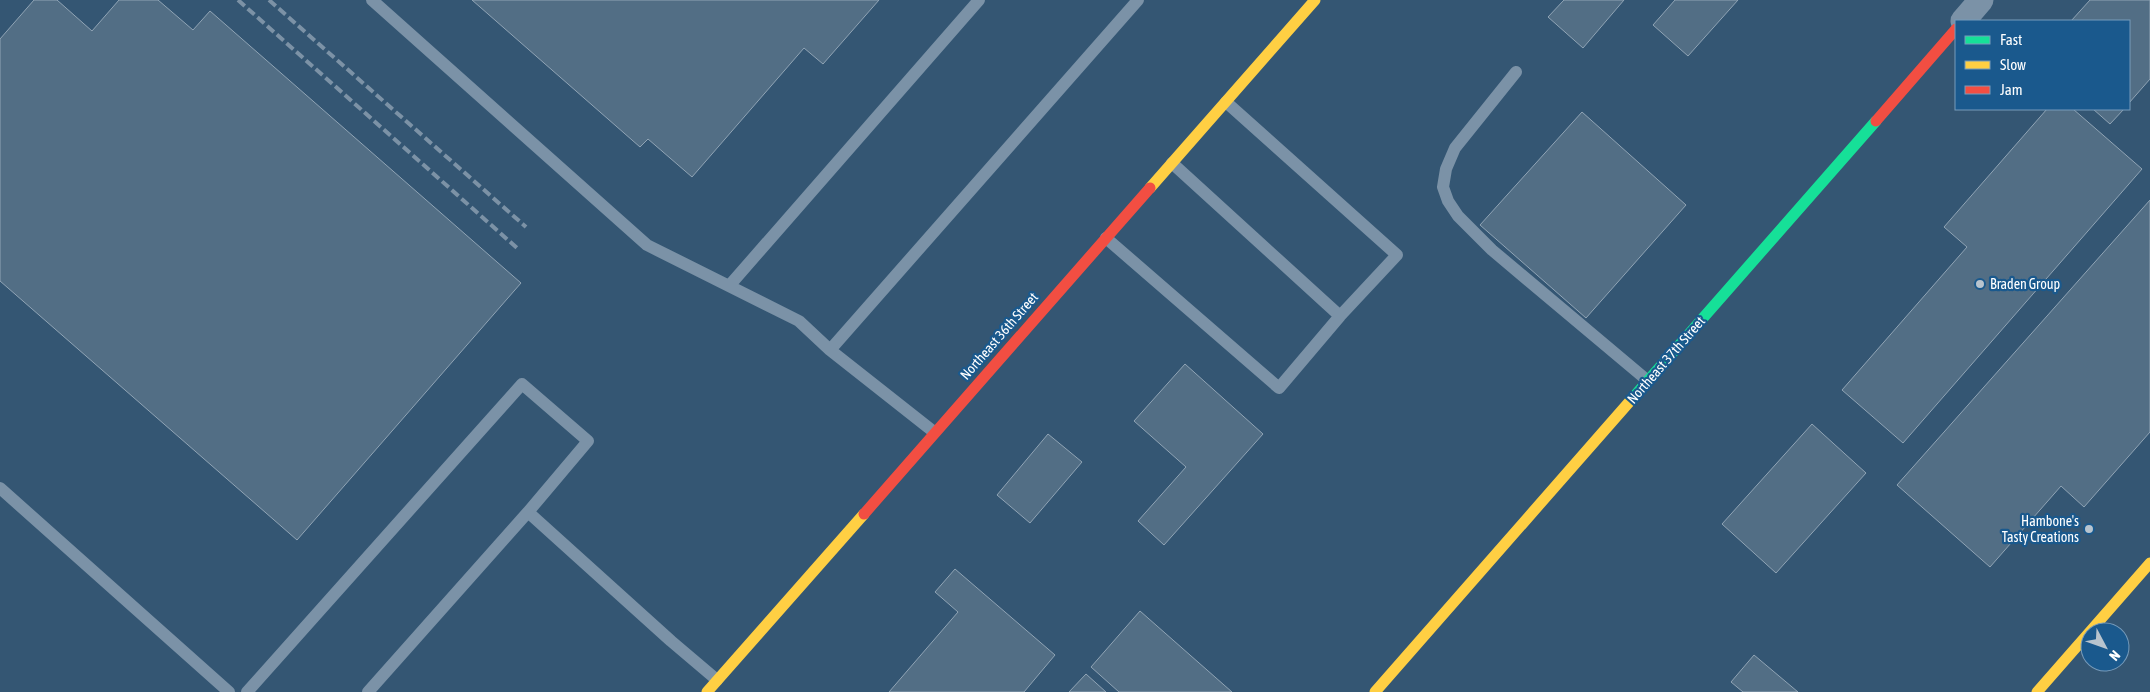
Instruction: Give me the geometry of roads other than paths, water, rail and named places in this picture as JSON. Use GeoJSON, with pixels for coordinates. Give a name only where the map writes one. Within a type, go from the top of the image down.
{"type":"FeatureCollection","features":[{"type":"Feature","properties":{"kind":"street","name":"Northeast 36th Street"},"geometry":{"type":"LineString","coordinates":[[707,692],[1315,0]]}},
{"type":"Feature","properties":{"kind":"street"},"geometry":{"type":"LineString","coordinates":[[1964,20],[1981,0]]}},
{"type":"Feature","properties":{"kind":"street","name":"Northeast 37th Street"},"geometry":{"type":"LineString","coordinates":[[1375,692],[1955,30]]}},
{"type":"Feature","properties":{"kind":"street"},"geometry":{"type":"LineString","coordinates":[[2037,692],[2150,563]]}},
{"type":"Feature","properties":{"kind":"lane"},"geometry":{"type":"LineString","coordinates":[[372,0],[647,245],[799,322],[830,350],[934,432]]}},
{"type":"Feature","properties":{"kind":"lane"},"geometry":{"type":"LineString","coordinates":[[730,286],[979,0]]}},
{"type":"Feature","properties":{"kind":"lane"},"geometry":{"type":"LineString","coordinates":[[830,350],[1138,0]]}},
{"type":"Feature","properties":{"kind":"lane"},"geometry":{"type":"LineString","coordinates":[[1516,72],[1455,148],[1446,169],[1443,187],[1448,200],[1458,216],[1492,250],[1648,381]]}},
{"type":"Feature","properties":{"kind":"lane"},"geometry":{"type":"LineString","coordinates":[[1106,238],[1279,388],[1340,316],[1397,254],[1226,102]]}},
{"type":"Feature","properties":{"kind":"lane"},"geometry":{"type":"LineString","coordinates":[[1172,163],[1340,316]]}},
{"type":"Feature","properties":{"kind":"lane"},"geometry":{"type":"LineString","coordinates":[[247,692],[522,384],[588,441],[528,512],[368,692]]}},
{"type":"Feature","properties":{"kind":"lane"},"geometry":{"type":"LineString","coordinates":[[0,488],[229,692]]}},
{"type":"Feature","properties":{"kind":"lane"},"geometry":{"type":"LineString","coordinates":[[528,512],[671,642],[717,680]]}},
{"type":"Feature","properties":{"kind":"railway"},"geometry":{"type":"LineString","coordinates":[[238,0],[517,248]]}},
{"type":"Feature","properties":{"kind":"railway"},"geometry":{"type":"LineString","coordinates":[[269,0],[526,227]]}},
{"type":"Feature","properties":{"kind":"place","name":"Braden Group"},"geometry":{"type":"Point","coordinates":[1980,284]}},
{"type":"Feature","properties":{"kind":"place","name":"Hambone's Tasty Creations"},"geometry":{"type":"Point","coordinates":[2089,529]}}]}
